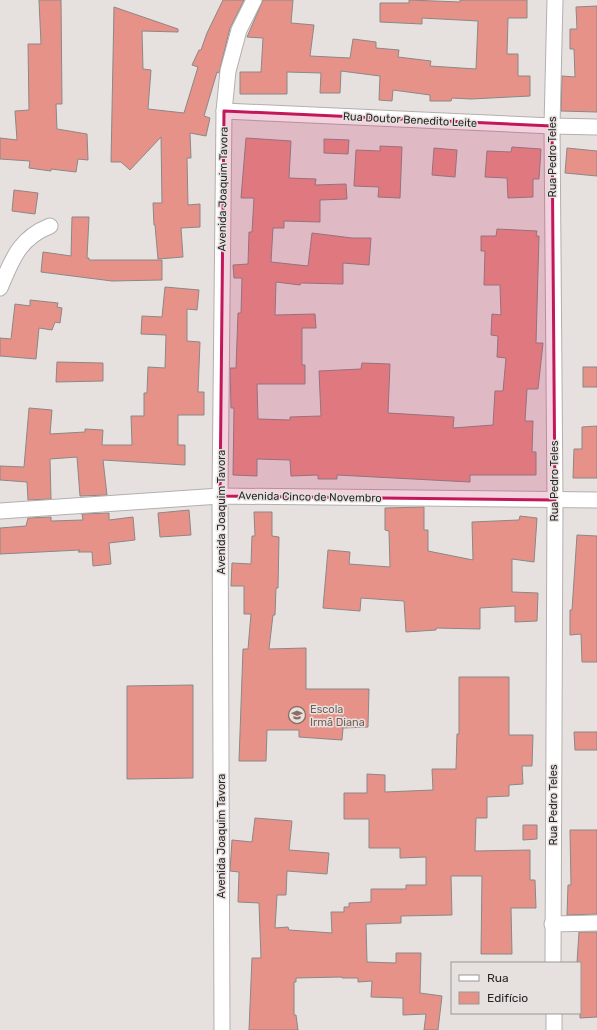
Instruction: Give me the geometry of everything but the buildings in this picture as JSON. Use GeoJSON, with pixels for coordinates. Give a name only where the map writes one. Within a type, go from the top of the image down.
{"type":"FeatureCollection","features":[{"type":"Feature","properties":{"kind":"street","name":"Avenida Joaquim Tavora"},"geometry":{"type":"LineString","coordinates":[[222,1030],[220,496],[224,111],[228,71],[239,30],[254,0]]}},
{"type":"Feature","properties":{"kind":"street","name":"Rua Pedro Teles"},"geometry":{"type":"LineString","coordinates":[[553,962],[555,500],[552,126],[555,0]]}},
{"type":"Feature","properties":{"kind":"street","name":"Rua Doutor Benedito Leite"},"geometry":{"type":"LineString","coordinates":[[224,111],[597,127]]}},
{"type":"Feature","properties":{"kind":"street"},"geometry":{"type":"LineString","coordinates":[[0,288],[16,250],[36,231],[50,226]]}},
{"type":"Feature","properties":{"kind":"street","name":"Avenida Cinco de Novembro"},"geometry":{"type":"LineString","coordinates":[[0,511],[220,496],[597,500]]}},
{"type":"Feature","properties":{"kind":"street"},"geometry":{"type":"LineString","coordinates":[[552,924],[597,923]]}},
{"type":"Feature","properties":{"kind":"street"},"geometry":{"type":"LineString","coordinates":[[554,1014],[554,1030]]}},
{"type":"Feature","properties":{"kind":"highlighted area"},"geometry":{"type":"Polygon","coordinates":[[[224,111],[552,126],[555,500],[220,496],[224,111]]]}},
{"type":"Feature","properties":{"kind":"place","name":"Escola Irmã Diana"},"geometry":{"type":"Point","coordinates":[297,715]}}]}
